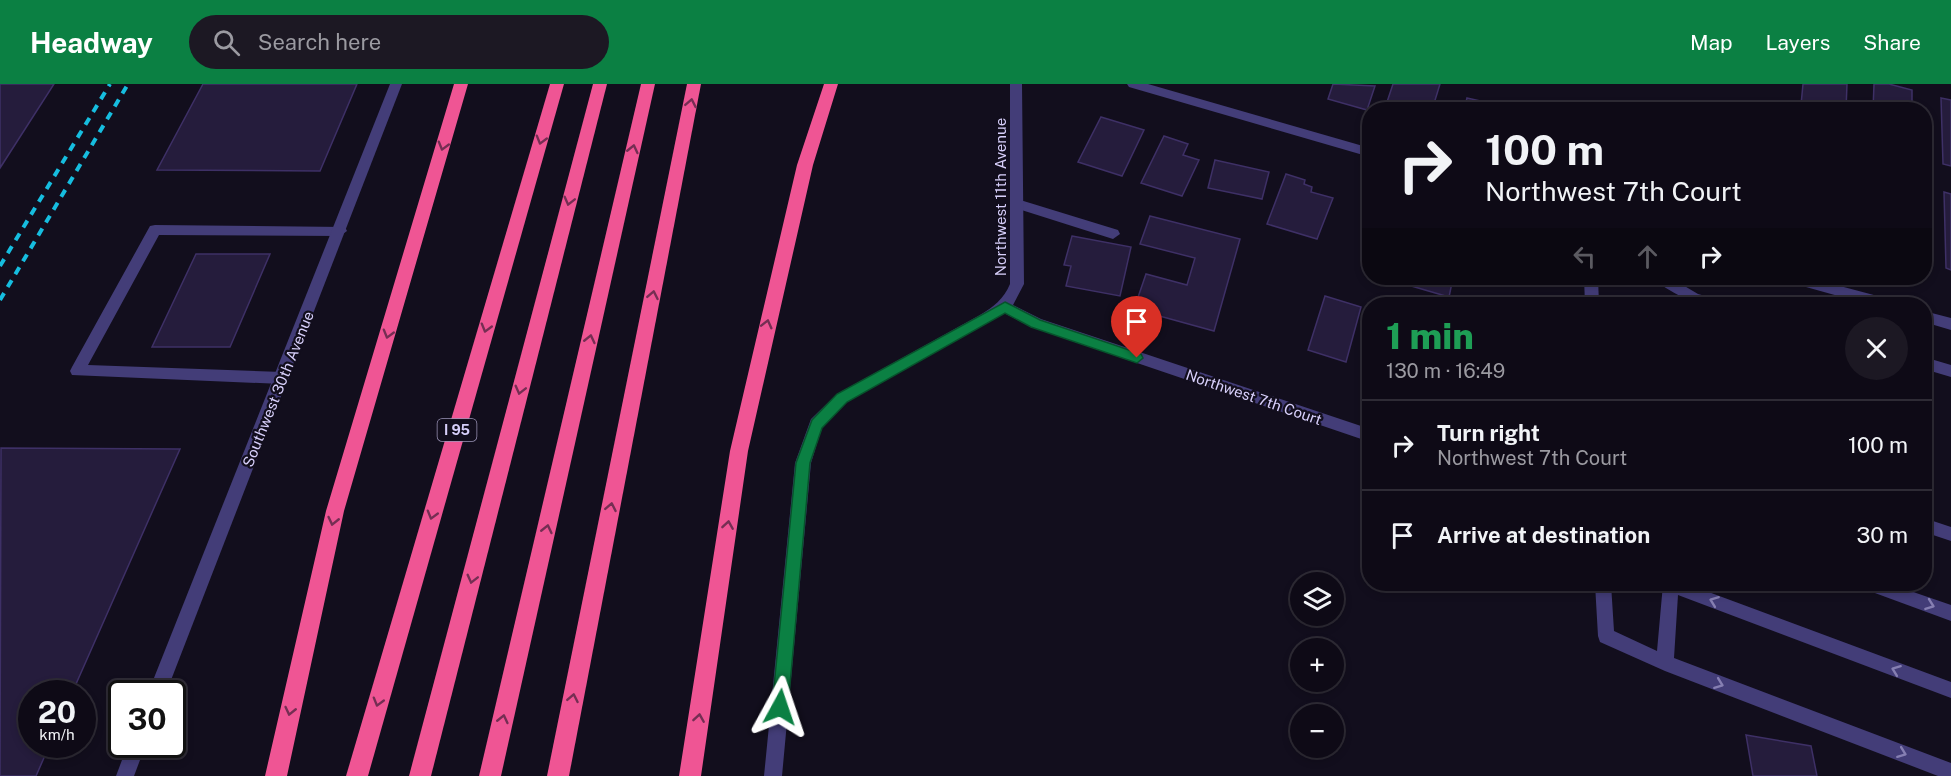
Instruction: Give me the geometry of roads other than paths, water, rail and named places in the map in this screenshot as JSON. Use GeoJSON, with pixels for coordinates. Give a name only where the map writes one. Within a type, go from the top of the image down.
{"type":"FeatureCollection","features":[{"type":"Feature","properties":{"kind":"highway"},"geometry":{"type":"LineString","coordinates":[[276,776],[335,511],[461,84]]}},
{"type":"Feature","properties":{"kind":"highway","name":"I 95"},"geometry":{"type":"LineString","coordinates":[[357,776],[557,84]]}},
{"type":"Feature","properties":{"kind":"highway"},"geometry":{"type":"LineString","coordinates":[[420,776],[600,84]]}},
{"type":"Feature","properties":{"kind":"highway"},"geometry":{"type":"LineString","coordinates":[[490,776],[648,84]]}},
{"type":"Feature","properties":{"kind":"highway"},"geometry":{"type":"LineString","coordinates":[[558,776],[694,84]]}},
{"type":"Feature","properties":{"kind":"highway"},"geometry":{"type":"LineString","coordinates":[[690,776],[744,428],[806,165],[831,84]]}},
{"type":"Feature","properties":{"kind":"street","name":"Southwest 30th Avenue"},"geometry":{"type":"LineString","coordinates":[[163,680],[396,84]]}},
{"type":"Feature","properties":{"kind":"street","name":"Northwest 11th Avenue"},"geometry":{"type":"LineString","coordinates":[[1005,307],[1017,284],[1016,84]]}},
{"type":"Feature","properties":{"kind":"street"},"geometry":{"type":"LineString","coordinates":[[1133,84],[1362,151]]}},
{"type":"Feature","properties":{"kind":"street"},"geometry":{"type":"LineString","coordinates":[[1017,204],[1113,234]]}},
{"type":"Feature","properties":{"kind":"street"},"geometry":{"type":"LineString","coordinates":[[282,378],[77,371],[155,230],[340,231]]}},
{"type":"Feature","properties":{"kind":"street"},"geometry":{"type":"LineString","coordinates":[[1673,285],[1692,297]]}},
{"type":"Feature","properties":{"kind":"street"},"geometry":{"type":"LineString","coordinates":[[1818,285],[1860,297]]}},
{"type":"Feature","properties":{"kind":"street"},"geometry":{"type":"LineString","coordinates":[[773,776],[803,463],[816,424],[842,398],[1005,307]]}},
{"type":"Feature","properties":{"kind":"street","name":"Northwest 7th Court"},"geometry":{"type":"LineString","coordinates":[[1005,307],[1036,324],[1362,433]]}},
{"type":"Feature","properties":{"kind":"street"},"geometry":{"type":"LineString","coordinates":[[1932,318],[1951,324]]}},
{"type":"Feature","properties":{"kind":"street"},"geometry":{"type":"LineString","coordinates":[[1932,365],[1951,371]]}},
{"type":"Feature","properties":{"kind":"street"},"geometry":{"type":"LineString","coordinates":[[1932,528],[1951,534]]}},
{"type":"Feature","properties":{"kind":"street"},"geometry":{"type":"LineString","coordinates":[[1603,591],[1606,636],[1665,663],[1951,772]]}},
{"type":"Feature","properties":{"kind":"street"},"geometry":{"type":"LineString","coordinates":[[1665,663],[1670,591]]}},
{"type":"Feature","properties":{"kind":"street"},"geometry":{"type":"LineString","coordinates":[[1689,591],[1951,690]]}},
{"type":"Feature","properties":{"kind":"street"},"geometry":{"type":"LineString","coordinates":[[1890,591],[1951,613]]}},
{"type":"Feature","properties":{"kind":"street"},"geometry":{"type":"LineString","coordinates":[[125,776],[132,758]]}},
{"type":"Feature","properties":{"kind":"railway"},"geometry":{"type":"LineString","coordinates":[[0,266],[110,84]]}},
{"type":"Feature","properties":{"kind":"railway"},"geometry":{"type":"LineString","coordinates":[[0,300],[128,84]]}}]}
